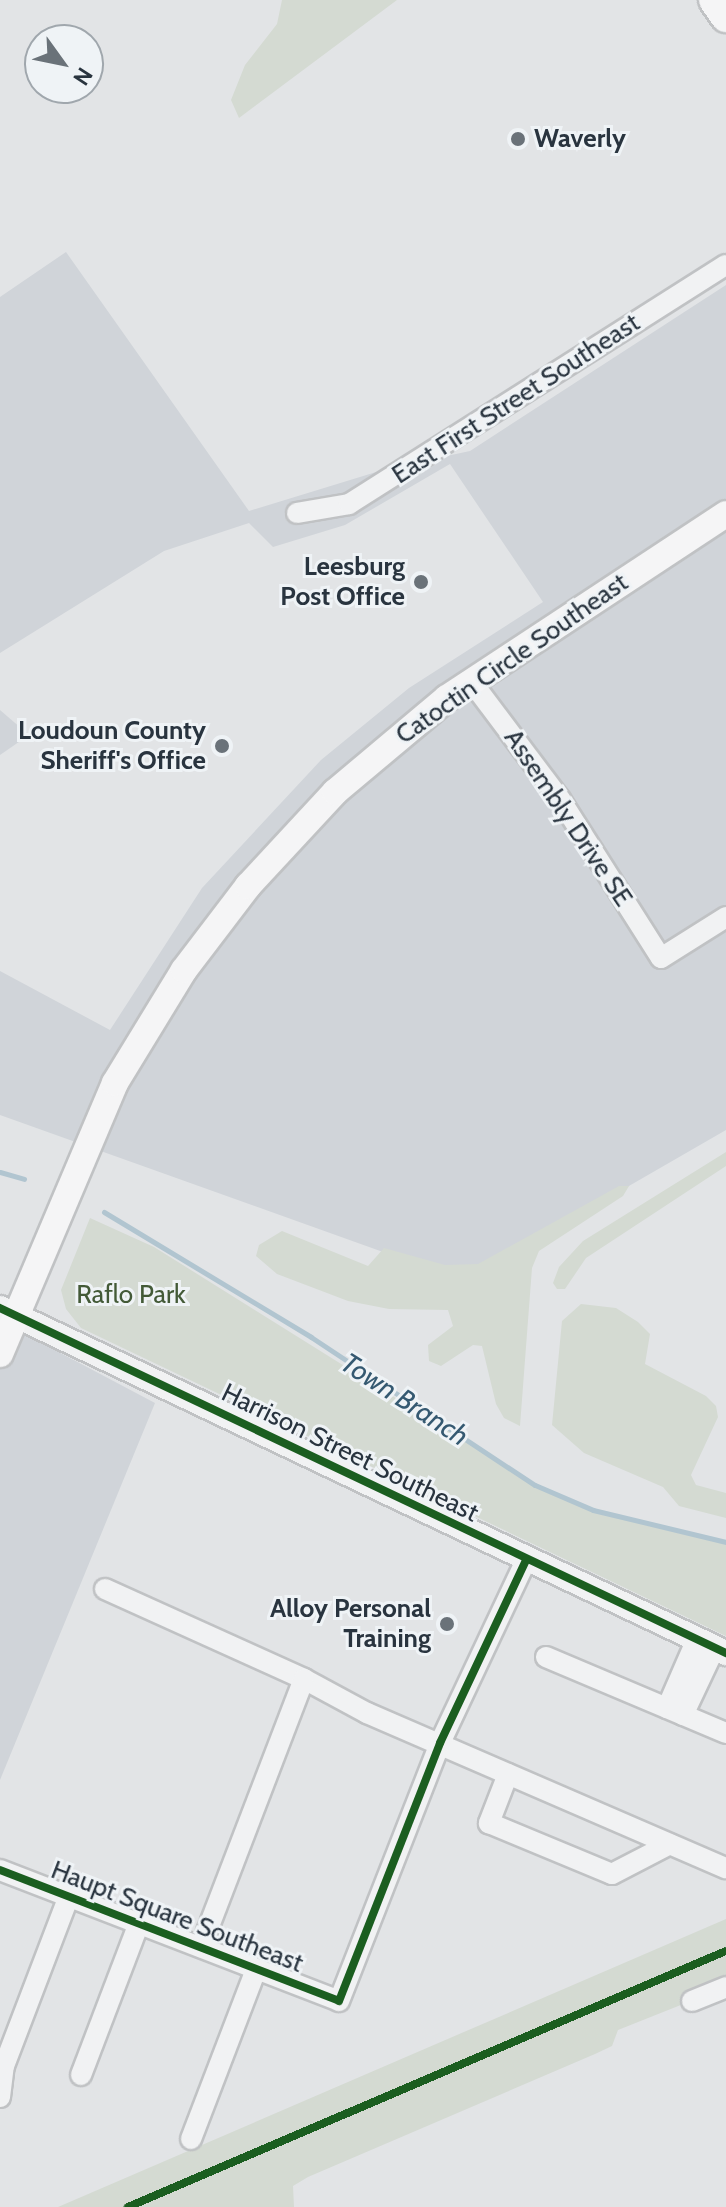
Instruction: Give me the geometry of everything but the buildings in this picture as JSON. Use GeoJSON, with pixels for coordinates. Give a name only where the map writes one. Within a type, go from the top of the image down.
{"type":"FeatureCollection","features":[{"type":"Feature","properties":{"kind":"main road"},"geometry":{"type":"LineString","coordinates":[[714,0],[726,17]]}},
{"type":"Feature","properties":{"kind":"main road","name":"Catoctin Circle Southeast"},"geometry":{"type":"LineString","coordinates":[[0,1354],[8,1311],[115,1083],[209,935],[335,792],[471,681],[726,514]]}},
{"type":"Feature","properties":{"kind":"street","name":"East First Street Southeast"},"geometry":{"type":"LineString","coordinates":[[297,513],[349,504],[726,265]]}},
{"type":"Feature","properties":{"kind":"street","name":"Assembly Drive SE"},"geometry":{"type":"LineString","coordinates":[[471,681],[560,799],[661,958],[726,917]]}},
{"type":"Feature","properties":{"kind":"street","name":"Harrison Street Southeast"},"geometry":{"type":"LineString","coordinates":[[8,1311],[526,1560],[713,1646]]}},
{"type":"Feature","properties":{"kind":"street"},"geometry":{"type":"LineString","coordinates":[[440,1743],[526,1560]]}},
{"type":"Feature","properties":{"kind":"street"},"geometry":{"type":"LineString","coordinates":[[105,1589],[304,1679],[367,1713],[726,1868]]}},
{"type":"Feature","properties":{"kind":"street"},"geometry":{"type":"LineString","coordinates":[[675,1712],[713,1646]]}},
{"type":"Feature","properties":{"kind":"street"},"geometry":{"type":"LineString","coordinates":[[546,1657],[726,1733]]}},
{"type":"Feature","properties":{"kind":"street"},"geometry":{"type":"LineString","coordinates":[[201,1947],[304,1679]]}},
{"type":"Feature","properties":{"kind":"street","name":"Haupt Square Southeast"},"geometry":{"type":"LineString","coordinates":[[0,1870],[339,2001],[440,1743]]}},
{"type":"Feature","properties":{"kind":"street"},"geometry":{"type":"LineString","coordinates":[[508,1774],[489,1823],[612,1874],[670,1844]]}},
{"type":"Feature","properties":{"kind":"street"},"geometry":{"type":"LineString","coordinates":[[0,2097],[4,2066],[69,1896]]}},
{"type":"Feature","properties":{"kind":"street"},"geometry":{"type":"LineString","coordinates":[[81,2075],[139,1923]]}},
{"type":"Feature","properties":{"kind":"street"},"geometry":{"type":"LineString","coordinates":[[191,2139],[256,1970]]}},
{"type":"Feature","properties":{"kind":"street"},"geometry":{"type":"LineString","coordinates":[[692,2001],[726,1987]]}},
{"type":"Feature","properties":{"kind":"shaded area"},"geometry":{"type":"Polygon","coordinates":[[[66,252],[249,511],[386,469],[470,451],[726,285],[726,1130],[464,1281],[0,1115],[0,971],[110,1030],[202,888],[321,760],[409,688],[543,602],[450,464],[345,525],[273,547],[249,523],[164,551],[0,653],[0,297],[66,252]]]}},
{"type":"Feature","properties":{"kind":"shaded area"},"geometry":{"type":"Polygon","coordinates":[[[0,710],[29,735],[0,755],[0,710]]]}},
{"type":"Feature","properties":{"kind":"shaded area"},"geometry":{"type":"Polygon","coordinates":[[[0,1321],[155,1403],[0,1780],[0,1321]]]}},
{"type":"Feature","properties":{"kind":"green space"},"geometry":{"type":"Polygon","coordinates":[[[282,0],[397,0],[239,118],[231,100],[245,65],[277,24],[282,0]]]}},
{"type":"Feature","properties":{"kind":"green space"},"geometry":{"type":"Polygon","coordinates":[[[726,1152],[726,1166],[586,1258],[565,1289],[557,1289],[553,1283],[559,1267],[583,1241],[726,1152]]]}},
{"type":"Feature","properties":{"kind":"green space"},"geometry":{"type":"Polygon","coordinates":[[[619,1186],[629,1186],[623,1196],[539,1251],[532,1268],[520,1426],[504,1418],[496,1404],[482,1346],[473,1345],[441,1366],[429,1361],[428,1345],[453,1326],[448,1310],[389,1309],[348,1301],[277,1274],[256,1256],[259,1245],[282,1231],[368,1266],[384,1248],[445,1265],[478,1264],[619,1186]]]}},
{"type":"Feature","properties":{"kind":"green space","name":"Raflo Park"},"geometry":{"type":"Polygon","coordinates":[[[90,1218],[154,1247],[535,1485],[593,1510],[726,1542],[726,1636],[81,1328],[66,1309],[61,1290],[90,1218]]]}},
{"type":"Feature","properties":{"kind":"green space"},"geometry":{"type":"Polygon","coordinates":[[[581,1304],[616,1308],[638,1322],[650,1334],[645,1364],[706,1396],[716,1406],[718,1417],[691,1475],[696,1485],[726,1493],[726,1518],[679,1506],[663,1487],[584,1453],[552,1425],[562,1321],[581,1304]]]}},
{"type":"Feature","properties":{"kind":"green space"},"geometry":{"type":"Polygon","coordinates":[[[726,1919],[726,1987],[618,2030],[612,2046],[595,2054],[308,2177],[293,2186],[294,2207],[58,2207],[726,1919]]]}},
{"type":"Feature","properties":{"kind":"waterway","name":"Town Branch"},"geometry":{"type":"LineString","coordinates":[[0,1172],[24,1179]]}},
{"type":"Feature","properties":{"kind":"waterway","name":"Town Branch"},"geometry":{"type":"LineString","coordinates":[[104,1212],[311,1337],[535,1485],[593,1510],[726,1542]]}},
{"type":"Feature","properties":{"kind":"cycle path"},"geometry":{"type":"LineString","coordinates":[[0,1308],[726,1653]]}},
{"type":"Feature","properties":{"kind":"cycle path"},"geometry":{"type":"LineString","coordinates":[[0,1870],[339,2001],[440,1743],[526,1560]]}},
{"type":"Feature","properties":{"kind":"cycle path"},"geometry":{"type":"LineString","coordinates":[[128,2207],[726,1951]]}},
{"type":"Feature","properties":{"kind":"place","name":"Waverly"},"geometry":{"type":"Point","coordinates":[518,139]}},
{"type":"Feature","properties":{"kind":"place","name":"Leesburg Post Office"},"geometry":{"type":"Point","coordinates":[421,582]}},
{"type":"Feature","properties":{"kind":"place","name":"Loudoun County Sheriff's Office"},"geometry":{"type":"Point","coordinates":[222,746]}},
{"type":"Feature","properties":{"kind":"place","name":"Alloy Personal Training"},"geometry":{"type":"Point","coordinates":[447,1624]}}]}
